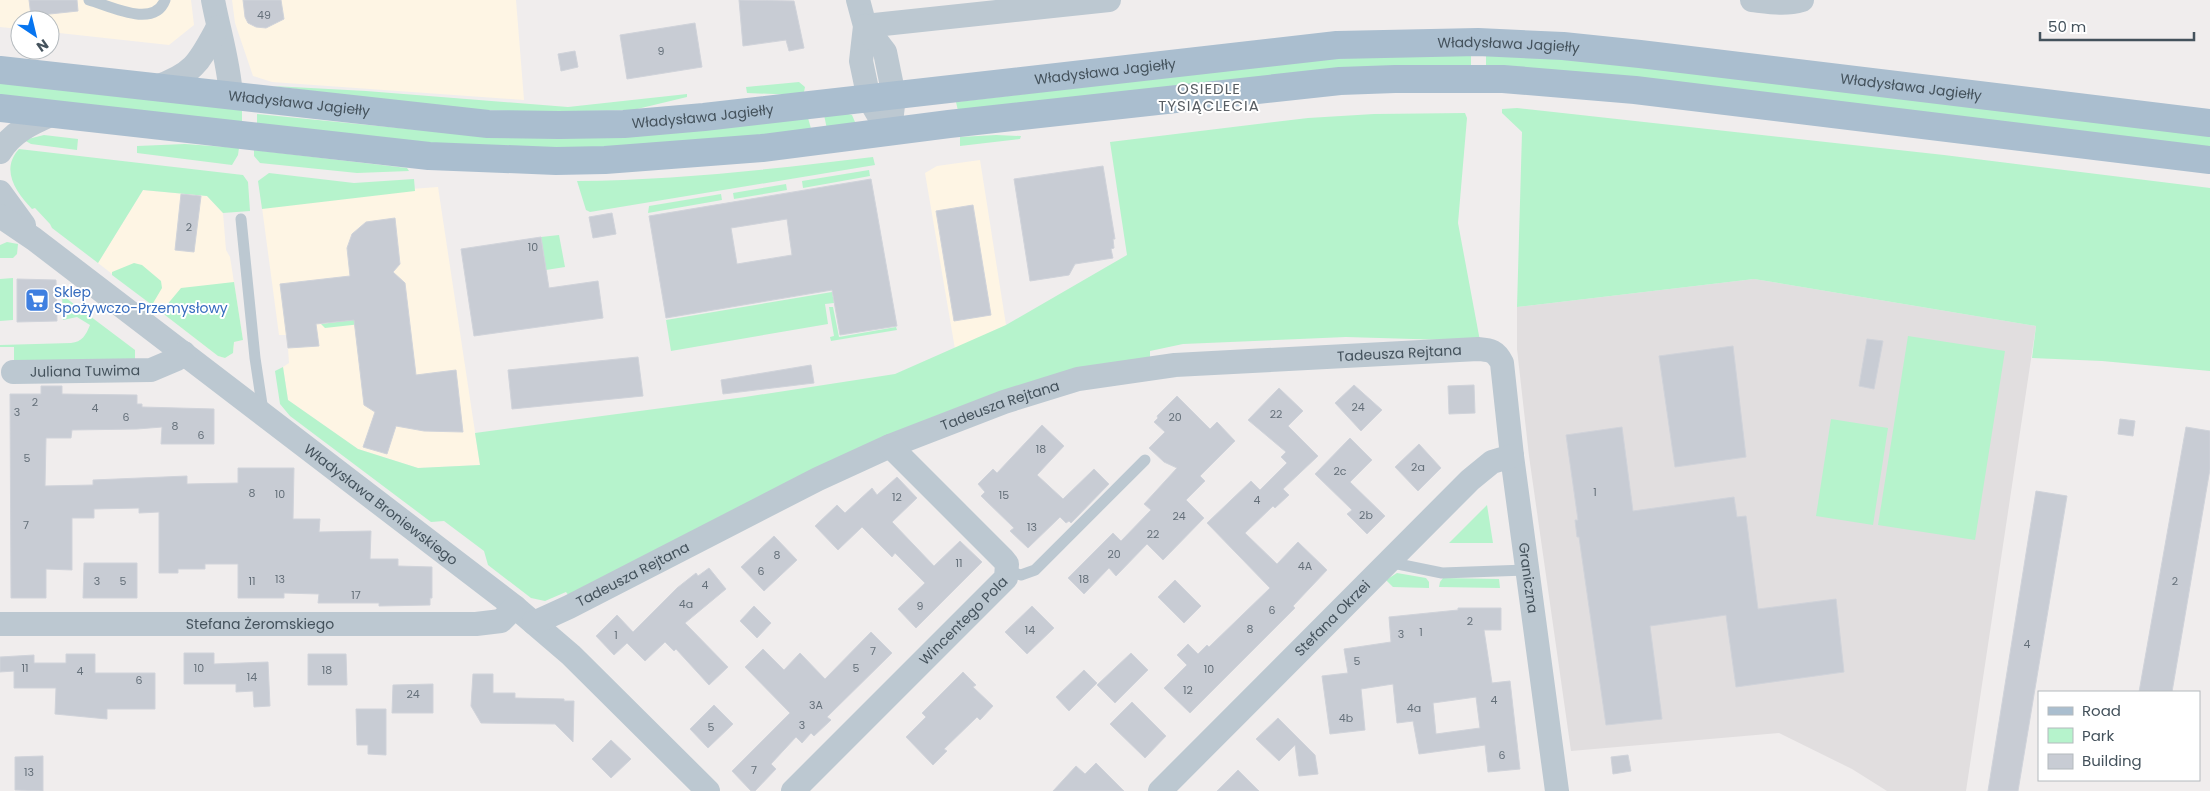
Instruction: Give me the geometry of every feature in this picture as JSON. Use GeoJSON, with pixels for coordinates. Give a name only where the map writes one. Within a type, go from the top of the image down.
{"type":"FeatureCollection","features":[{"type":"Feature","properties":{"kind":"main road","name":"Władysława Jagiełły"},"geometry":{"type":"LineString","coordinates":[[0,70],[488,124],[624,124],[882,97],[1337,45],[1478,42],[1563,46],[1640,54],[2210,123]]}},
{"type":"Feature","properties":{"kind":"main road"},"geometry":{"type":"LineString","coordinates":[[0,108],[429,156],[556,161],[605,160],[704,154],[889,133],[950,124],[1312,84],[1395,79],[1462,78],[1503,79],[1635,90],[2210,160]]}},
{"type":"Feature","properties":{"kind":"street"},"geometry":{"type":"LineString","coordinates":[[213,0],[230,71],[232,96]]}},
{"type":"Feature","properties":{"kind":"street"},"geometry":{"type":"LineString","coordinates":[[858,0],[865,26],[885,52],[882,97],[889,133]]}},
{"type":"Feature","properties":{"kind":"street"},"geometry":{"type":"LineString","coordinates":[[865,26],[1109,0]]}},
{"type":"Feature","properties":{"kind":"street"},"geometry":{"type":"LineString","coordinates":[[1752,0],[1792,3],[1802,0]]}},
{"type":"Feature","properties":{"kind":"street"},"geometry":{"type":"LineString","coordinates":[[156,87],[182,77],[191,70],[202,57],[218,27]]}},
{"type":"Feature","properties":{"kind":"street"},"geometry":{"type":"LineString","coordinates":[[0,152],[6,142],[24,127],[53,114]]}},
{"type":"Feature","properties":{"kind":"street","name":"Władysława Broniewskiego"},"geometry":{"type":"LineString","coordinates":[[0,192],[9,207],[34,238]]}},
{"type":"Feature","properties":{"kind":"street","name":"Władysława Broniewskiego"},"geometry":{"type":"LineString","coordinates":[[0,216],[34,238],[515,607],[571,655],[708,791]]}},
{"type":"Feature","properties":{"kind":"street","name":"Tadeusza Rejtana"},"geometry":{"type":"LineString","coordinates":[[534,623],[569,607],[818,479],[890,446],[1004,402],[1078,379],[1175,365],[1478,349],[1492,350],[1497,354],[1502,363]]}},
{"type":"Feature","properties":{"kind":"street","name":"Juliana Tuwima"},"geometry":{"type":"LineString","coordinates":[[13,372],[151,370],[177,359],[184,353]]}},
{"type":"Feature","properties":{"kind":"street","name":"Graniczna"},"geometry":{"type":"LineString","coordinates":[[1502,363],[1526,570],[1557,791]]}},
{"type":"Feature","properties":{"kind":"street","name":"Wincentego Pola"},"geometry":{"type":"LineString","coordinates":[[793,791],[1006,578],[1007,564],[1003,559],[890,446]]}},
{"type":"Feature","properties":{"kind":"street","name":"Stefana Okrzei"},"geometry":{"type":"LineString","coordinates":[[1160,791],[1470,480],[1492,462],[1512,456]]}},
{"type":"Feature","properties":{"kind":"street","name":"Stefana Żeromskiego"},"geometry":{"type":"LineString","coordinates":[[0,624],[476,624],[501,621],[515,607]]}},
{"type":"Feature","properties":{"kind":"lane"},"geometry":{"type":"LineString","coordinates":[[89,0],[141,16],[156,12],[164,0]]}},
{"type":"Feature","properties":{"kind":"lane"},"geometry":{"type":"LineString","coordinates":[[241,219],[255,366],[264,416]]}},
{"type":"Feature","properties":{"kind":"lane"},"geometry":{"type":"LineString","coordinates":[[1007,571],[1021,575],[1035,570],[1145,460]]}},
{"type":"Feature","properties":{"kind":"lane"},"geometry":{"type":"LineString","coordinates":[[1388,562],[1442,573],[1526,570]]}},
{"type":"Feature","properties":{"kind":"shaded area"},"geometry":{"type":"Polygon","coordinates":[[[0,0],[191,0],[194,25],[169,45],[60,33],[60,10],[10,10],[10,28],[0,27],[0,0]]]}},
{"type":"Feature","properties":{"kind":"shaded area"},"geometry":{"type":"Polygon","coordinates":[[[232,0],[516,0],[524,100],[272,82],[253,76],[235,23],[232,0]]]}},
{"type":"Feature","properties":{"kind":"shaded area"},"geometry":{"type":"Polygon","coordinates":[[[980,160],[1006,325],[955,349],[925,173],[937,166],[980,160]]]}},
{"type":"Feature","properties":{"kind":"shaded area"},"geometry":{"type":"Polygon","coordinates":[[[438,187],[480,465],[418,468],[358,449],[288,400],[283,367],[289,363],[288,348],[286,335],[279,335],[261,200],[438,187]]]}},
{"type":"Feature","properties":{"kind":"shaded area"},"geometry":{"type":"Polygon","coordinates":[[[143,190],[207,196],[223,213],[226,250],[230,257],[243,340],[234,342],[234,349],[225,358],[218,356],[98,263],[143,190]]]}},
{"type":"Feature","properties":{"kind":"shaded area"},"geometry":{"type":"Polygon","coordinates":[[[1754,279],[2036,326],[1966,791],[1887,791],[1852,769],[1779,733],[1571,751],[1529,456],[1517,349],[1517,307],[1754,279]]]}},
{"type":"Feature","properties":{"kind":"green space"},"geometry":{"type":"Polygon","coordinates":[[[1471,54],[1471,66],[959,115],[956,102],[1320,59],[1471,54]]]}},
{"type":"Feature","properties":{"kind":"green space"},"geometry":{"type":"Polygon","coordinates":[[[1486,55],[1597,60],[2210,135],[2210,149],[1486,70],[1486,55]]]}},
{"type":"Feature","properties":{"kind":"green space"},"geometry":{"type":"Polygon","coordinates":[[[0,81],[242,110],[242,124],[0,96],[0,81]]]}},
{"type":"Feature","properties":{"kind":"green space"},"geometry":{"type":"Polygon","coordinates":[[[799,82],[805,87],[804,92],[799,95],[747,93],[746,87],[799,82]]]}},
{"type":"Feature","properties":{"kind":"green space"},"geometry":{"type":"Polygon","coordinates":[[[273,86],[366,91],[568,107],[687,94],[687,97],[633,110],[539,112],[452,109],[273,86]]]}},
{"type":"Feature","properties":{"kind":"green space"},"geometry":{"type":"Polygon","coordinates":[[[1517,108],[1944,155],[2210,188],[2210,371],[2102,361],[2032,358],[2036,326],[1754,279],[1517,307],[1522,132],[1502,113],[1502,109],[1517,108]]]}},
{"type":"Feature","properties":{"kind":"green space"},"geometry":{"type":"Polygon","coordinates":[[[844,113],[852,115],[855,122],[853,127],[827,129],[824,115],[844,113]]]}},
{"type":"Feature","properties":{"kind":"green space"},"geometry":{"type":"Polygon","coordinates":[[[1465,113],[1467,118],[1458,223],[1480,341],[1346,337],[1183,344],[1150,351],[1150,357],[1101,366],[569,596],[566,592],[545,601],[531,598],[488,565],[484,551],[444,521],[431,522],[290,416],[280,404],[275,371],[283,367],[288,400],[358,449],[418,468],[480,465],[475,433],[745,397],[895,374],[1006,325],[1127,255],[1110,142],[1308,118],[1374,114],[1465,113]]]}},
{"type":"Feature","properties":{"kind":"green space"},"geometry":{"type":"Polygon","coordinates":[[[257,114],[419,130],[808,118],[812,132],[566,150],[418,144],[257,125],[257,114]]]}},
{"type":"Feature","properties":{"kind":"green space"},"geometry":{"type":"Polygon","coordinates":[[[44,135],[78,139],[77,150],[31,144],[24,140],[44,135]]]}},
{"type":"Feature","properties":{"kind":"green space"},"geometry":{"type":"Polygon","coordinates":[[[1021,136],[1020,139],[960,146],[960,137],[1021,136]]]}},
{"type":"Feature","properties":{"kind":"green space"},"geometry":{"type":"Polygon","coordinates":[[[185,144],[239,148],[238,155],[232,165],[137,153],[137,146],[185,144]]]}},
{"type":"Feature","properties":{"kind":"green space"},"geometry":{"type":"Polygon","coordinates":[[[19,149],[243,175],[248,182],[250,211],[223,213],[207,196],[143,190],[98,263],[52,228],[35,208],[32,209],[16,188],[12,180],[11,165],[13,157],[19,149]]]}},
{"type":"Feature","properties":{"kind":"green space"},"geometry":{"type":"Polygon","coordinates":[[[254,150],[407,168],[409,171],[357,173],[260,163],[254,156],[254,150]]]}},
{"type":"Feature","properties":{"kind":"green space"},"geometry":{"type":"Polygon","coordinates":[[[873,157],[875,165],[590,212],[586,210],[577,181],[688,176],[762,170],[873,157]]]}},
{"type":"Feature","properties":{"kind":"green space"},"geometry":{"type":"Polygon","coordinates":[[[869,170],[870,176],[803,188],[802,181],[869,170]]]}},
{"type":"Feature","properties":{"kind":"green space"},"geometry":{"type":"Polygon","coordinates":[[[269,173],[354,183],[414,179],[415,191],[262,209],[258,181],[269,173]]]}},
{"type":"Feature","properties":{"kind":"green space"},"geometry":{"type":"Polygon","coordinates":[[[786,184],[787,190],[734,199],[733,193],[786,184]]]}},
{"type":"Feature","properties":{"kind":"green space"},"geometry":{"type":"Polygon","coordinates":[[[721,194],[722,200],[648,213],[649,206],[721,194]]]}},
{"type":"Feature","properties":{"kind":"green space"},"geometry":{"type":"Polygon","coordinates":[[[559,235],[565,267],[546,270],[541,237],[559,235]]]}},
{"type":"Feature","properties":{"kind":"green space"},"geometry":{"type":"Polygon","coordinates":[[[7,242],[18,244],[17,254],[13,258],[0,258],[0,245],[7,242]]]}},
{"type":"Feature","properties":{"kind":"green space"},"geometry":{"type":"Polygon","coordinates":[[[134,263],[142,265],[161,281],[162,288],[152,305],[112,275],[112,272],[134,263]]]}},
{"type":"Feature","properties":{"kind":"green space"},"geometry":{"type":"Polygon","coordinates":[[[13,278],[13,320],[0,321],[0,279],[13,278]]]}},
{"type":"Feature","properties":{"kind":"green space"},"geometry":{"type":"Polygon","coordinates":[[[234,282],[243,340],[234,342],[233,353],[225,358],[218,356],[161,312],[181,288],[234,282]]]}},
{"type":"Feature","properties":{"kind":"green space"},"geometry":{"type":"Polygon","coordinates":[[[832,292],[834,303],[825,304],[828,324],[671,351],[666,320],[832,292]]]}},
{"type":"Feature","properties":{"kind":"green space"},"geometry":{"type":"Polygon","coordinates":[[[62,295],[135,350],[135,361],[14,362],[14,347],[0,347],[0,345],[71,343],[81,340],[85,335],[90,325],[77,317],[63,320],[62,295]]]}},
{"type":"Feature","properties":{"kind":"green space"},"geometry":{"type":"Polygon","coordinates":[[[829,307],[833,307],[839,337],[896,327],[897,330],[831,341],[830,337],[834,336],[829,307]]]}},
{"type":"Feature","properties":{"kind":"green space"},"geometry":{"type":"Polygon","coordinates":[[[360,319],[361,324],[325,328],[321,324],[360,319]]]}},
{"type":"Feature","properties":{"kind":"green space"},"geometry":{"type":"Polygon","coordinates":[[[1908,336],[2005,351],[1975,540],[1878,525],[1908,336]]]}},
{"type":"Feature","properties":{"kind":"green space"},"geometry":{"type":"Polygon","coordinates":[[[1831,419],[1888,428],[1873,525],[1816,516],[1831,419]]]}},
{"type":"Feature","properties":{"kind":"green space"},"geometry":{"type":"Polygon","coordinates":[[[1487,505],[1493,543],[1449,543],[1487,505]]]}},
{"type":"Feature","properties":{"kind":"green space"},"geometry":{"type":"Polygon","coordinates":[[[1397,573],[1426,578],[1429,582],[1429,588],[1393,587],[1386,580],[1397,573]]]}},
{"type":"Feature","properties":{"kind":"green space"},"geometry":{"type":"Polygon","coordinates":[[[1443,578],[1499,579],[1500,588],[1439,587],[1443,578]]]}},
{"type":"Feature","properties":{"kind":"building"},"geometry":{"type":"Polygon","coordinates":[[[29,0],[77,0],[78,11],[60,13],[60,10],[30,10],[29,0]]]}},
{"type":"Feature","properties":{"kind":"building"},"geometry":{"type":"Polygon","coordinates":[[[243,0],[281,0],[284,19],[266,28],[256,27],[248,23],[245,17],[243,0]]]}},
{"type":"Feature","properties":{"kind":"building"},"geometry":{"type":"Polygon","coordinates":[[[739,0],[794,1],[804,48],[789,51],[786,40],[743,46],[739,0]]]}},
{"type":"Feature","properties":{"kind":"building"},"geometry":{"type":"Polygon","coordinates":[[[695,23],[702,67],[627,79],[620,35],[695,23]]]}},
{"type":"Feature","properties":{"kind":"building"},"geometry":{"type":"Polygon","coordinates":[[[575,51],[578,67],[561,71],[558,54],[575,51]]]}},
{"type":"Feature","properties":{"kind":"building"},"geometry":{"type":"Polygon","coordinates":[[[1103,166],[1115,239],[1113,239],[1114,248],[1111,249],[1113,258],[1075,264],[1069,275],[1030,281],[1014,179],[1103,166]]]}},
{"type":"Feature","properties":{"kind":"building"},"geometry":{"type":"Polygon","coordinates":[[[871,179],[897,326],[840,335],[832,290],[666,318],[649,216],[871,179]],[[787,219],[731,228],[737,264],[792,255],[787,219]]]}},
{"type":"Feature","properties":{"kind":"building"},"geometry":{"type":"Polygon","coordinates":[[[181,194],[201,196],[194,252],[175,250],[181,194]]]}},
{"type":"Feature","properties":{"kind":"building"},"geometry":{"type":"Polygon","coordinates":[[[973,205],[991,315],[954,321],[936,211],[973,205]]]}},
{"type":"Feature","properties":{"kind":"building"},"geometry":{"type":"Polygon","coordinates":[[[612,213],[616,234],[593,238],[589,217],[612,213]]]}},
{"type":"Feature","properties":{"kind":"building"},"geometry":{"type":"Polygon","coordinates":[[[395,218],[400,264],[393,272],[405,283],[416,375],[456,370],[463,432],[424,431],[396,426],[387,454],[363,447],[375,412],[364,405],[354,320],[316,324],[319,346],[288,348],[280,284],[350,276],[347,248],[352,234],[366,222],[395,218]]]}},
{"type":"Feature","properties":{"kind":"building"},"geometry":{"type":"Polygon","coordinates":[[[541,237],[549,288],[598,281],[603,318],[474,336],[461,249],[541,237]]]}},
{"type":"Feature","properties":{"kind":"building","name":"Sklep Spożywczo-Przemysłowy"},"geometry":{"type":"Polygon","coordinates":[[[17,279],[56,280],[57,321],[17,322],[17,279]]]}},
{"type":"Feature","properties":{"kind":"building"},"geometry":{"type":"Polygon","coordinates":[[[1867,339],[1883,341],[1874,389],[1859,386],[1867,339]]]}},
{"type":"Feature","properties":{"kind":"building"},"geometry":{"type":"Polygon","coordinates":[[[1733,346],[1746,457],[1675,467],[1659,356],[1733,346]]]}},
{"type":"Feature","properties":{"kind":"building"},"geometry":{"type":"Polygon","coordinates":[[[638,357],[643,396],[512,409],[508,370],[638,357]]]}},
{"type":"Feature","properties":{"kind":"building"},"geometry":{"type":"Polygon","coordinates":[[[811,365],[814,383],[723,394],[721,380],[811,365]]]}},
{"type":"Feature","properties":{"kind":"building"},"geometry":{"type":"Polygon","coordinates":[[[1354,385],[1382,410],[1361,431],[1335,403],[1354,385]]]}},
{"type":"Feature","properties":{"kind":"building"},"geometry":{"type":"Polygon","coordinates":[[[1474,385],[1475,413],[1449,414],[1448,386],[1474,385]]]}},
{"type":"Feature","properties":{"kind":"building"},"geometry":{"type":"Polygon","coordinates":[[[41,386],[62,386],[62,394],[137,395],[137,404],[142,404],[142,407],[214,409],[214,444],[161,444],[162,427],[72,430],[71,438],[46,438],[45,486],[93,485],[93,480],[187,476],[187,484],[238,483],[238,468],[294,468],[293,519],[320,519],[319,532],[371,531],[370,559],[398,559],[398,566],[432,567],[432,598],[430,598],[430,605],[379,606],[379,603],[318,603],[319,594],[284,593],[284,598],[238,598],[238,564],[205,564],[205,569],[178,569],[178,573],[159,573],[159,512],[139,513],[139,508],[94,509],[94,518],[72,518],[72,570],[46,569],[46,598],[11,598],[10,394],[41,394],[41,386]]]}},
{"type":"Feature","properties":{"kind":"building"},"geometry":{"type":"Polygon","coordinates":[[[1279,388],[1303,411],[1288,426],[1318,456],[1283,489],[1289,495],[1275,508],[1273,506],[1245,533],[1277,564],[1298,542],[1327,570],[1293,606],[1295,608],[1190,713],[1164,688],[1187,665],[1177,655],[1188,644],[1198,654],[1207,645],[1209,647],[1270,588],[1207,523],[1251,481],[1260,490],[1287,463],[1281,457],[1286,452],[1248,420],[1279,388]]]}},
{"type":"Feature","properties":{"kind":"building"},"geometry":{"type":"Polygon","coordinates":[[[1177,396],[1210,429],[1217,422],[1235,441],[1200,476],[1205,481],[1186,500],[1204,518],[1163,560],[1147,544],[1116,576],[1109,568],[1084,594],[1068,578],[1113,533],[1121,541],[1151,510],[1144,504],[1177,468],[1164,462],[1149,448],[1165,432],[1154,422],[1158,418],[1157,416],[1177,396]]]}},
{"type":"Feature","properties":{"kind":"building"},"geometry":{"type":"Polygon","coordinates":[[[2120,419],[2135,421],[2133,436],[2118,434],[2120,419]]]}},
{"type":"Feature","properties":{"kind":"building"},"geometry":{"type":"Polygon","coordinates":[[[1042,425],[1064,446],[1037,475],[1063,499],[1094,469],[1109,484],[1071,523],[1069,521],[1066,523],[1060,517],[1028,548],[1010,531],[1014,528],[981,496],[985,492],[978,484],[993,469],[997,473],[1042,425]]]}},
{"type":"Feature","properties":{"kind":"building"},"geometry":{"type":"Polygon","coordinates":[[[1622,427],[1633,511],[1734,497],[1737,517],[1746,516],[1758,609],[1836,599],[1844,672],[1736,687],[1726,615],[1650,626],[1662,719],[1606,725],[1579,537],[1577,537],[1575,520],[1578,520],[1566,435],[1622,427]]]}},
{"type":"Feature","properties":{"kind":"building"},"geometry":{"type":"Polygon","coordinates":[[[2186,427],[2210,431],[2210,469],[2172,691],[2139,691],[2186,427]]]}},
{"type":"Feature","properties":{"kind":"building"},"geometry":{"type":"Polygon","coordinates":[[[1350,438],[1372,460],[1350,482],[1385,516],[1367,534],[1347,514],[1352,510],[1315,474],[1350,438]]]}},
{"type":"Feature","properties":{"kind":"building"},"geometry":{"type":"Polygon","coordinates":[[[1419,444],[1441,468],[1418,491],[1395,467],[1419,444]]]}},
{"type":"Feature","properties":{"kind":"building"},"geometry":{"type":"Polygon","coordinates":[[[897,477],[917,498],[892,522],[934,566],[960,541],[982,562],[916,628],[898,609],[925,583],[895,553],[892,557],[862,527],[838,550],[815,526],[837,505],[845,513],[872,488],[877,495],[897,477]]]}},
{"type":"Feature","properties":{"kind":"building"},"geometry":{"type":"Polygon","coordinates":[[[2036,491],[2067,496],[2018,791],[1988,791],[2036,491]]]}},
{"type":"Feature","properties":{"kind":"building"},"geometry":{"type":"Polygon","coordinates":[[[774,536],[797,560],[764,591],[741,567],[774,536]]]}},
{"type":"Feature","properties":{"kind":"building"},"geometry":{"type":"Polygon","coordinates":[[[84,563],[137,563],[137,598],[83,598],[84,563]]]}},
{"type":"Feature","properties":{"kind":"building"},"geometry":{"type":"Polygon","coordinates":[[[709,568],[726,589],[685,623],[728,667],[709,685],[676,649],[674,651],[665,642],[645,661],[627,643],[614,655],[596,636],[617,615],[633,632],[677,588],[696,573],[698,576],[709,568]]]}},
{"type":"Feature","properties":{"kind":"building"},"geometry":{"type":"Polygon","coordinates":[[[1175,580],[1201,606],[1184,623],[1158,597],[1175,580]]]}},
{"type":"Feature","properties":{"kind":"building"},"geometry":{"type":"Polygon","coordinates":[[[754,606],[771,623],[757,638],[740,621],[754,606]]]}},
{"type":"Feature","properties":{"kind":"building"},"geometry":{"type":"Polygon","coordinates":[[[1032,606],[1054,628],[1027,654],[1005,632],[1032,606]]]}},
{"type":"Feature","properties":{"kind":"building"},"geometry":{"type":"Polygon","coordinates":[[[1458,608],[1501,608],[1501,630],[1484,630],[1492,683],[1510,681],[1520,769],[1488,772],[1485,745],[1419,754],[1413,721],[1397,723],[1393,684],[1361,689],[1365,730],[1330,734],[1322,676],[1348,673],[1344,649],[1391,642],[1389,617],[1458,610],[1458,608]],[[1476,697],[1433,703],[1436,734],[1480,728],[1476,697]]]}},
{"type":"Feature","properties":{"kind":"building"},"geometry":{"type":"Polygon","coordinates":[[[871,632],[892,653],[827,717],[831,720],[814,736],[811,733],[802,743],[796,737],[771,764],[776,769],[755,791],[751,791],[732,771],[790,713],[745,667],[763,649],[784,670],[800,653],[825,679],[871,632]]]}},
{"type":"Feature","properties":{"kind":"building"},"geometry":{"type":"Polygon","coordinates":[[[184,653],[214,653],[214,664],[268,662],[270,706],[254,707],[253,691],[236,692],[236,684],[184,684],[184,653]]]}},
{"type":"Feature","properties":{"kind":"building"},"geometry":{"type":"Polygon","coordinates":[[[1131,653],[1148,670],[1115,703],[1097,685],[1131,653]]]}},
{"type":"Feature","properties":{"kind":"building"},"geometry":{"type":"Polygon","coordinates":[[[66,654],[95,654],[95,673],[155,673],[155,709],[107,709],[107,719],[55,714],[56,688],[14,688],[14,671],[0,672],[0,657],[34,655],[34,663],[66,663],[66,654]]]}},
{"type":"Feature","properties":{"kind":"building"},"geometry":{"type":"Polygon","coordinates":[[[308,654],[346,654],[347,685],[308,685],[308,654]]]}},
{"type":"Feature","properties":{"kind":"building"},"geometry":{"type":"Polygon","coordinates":[[[1084,670],[1097,683],[1069,711],[1056,697],[1084,670]]]}},
{"type":"Feature","properties":{"kind":"building"},"geometry":{"type":"Polygon","coordinates":[[[963,672],[976,685],[973,687],[993,706],[980,720],[977,717],[944,749],[947,751],[933,765],[906,737],[926,717],[922,713],[963,672]]]}},
{"type":"Feature","properties":{"kind":"building"},"geometry":{"type":"Polygon","coordinates":[[[473,674],[493,674],[493,693],[515,693],[515,698],[574,701],[573,742],[555,724],[481,723],[471,706],[473,674]]]}},
{"type":"Feature","properties":{"kind":"building"},"geometry":{"type":"Polygon","coordinates":[[[433,684],[433,713],[392,713],[393,685],[433,684]]]}},
{"type":"Feature","properties":{"kind":"building"},"geometry":{"type":"Polygon","coordinates":[[[1132,702],[1166,736],[1145,758],[1110,724],[1132,702]]]}},
{"type":"Feature","properties":{"kind":"building"},"geometry":{"type":"Polygon","coordinates":[[[714,705],[733,724],[708,748],[690,729],[714,705]]]}},
{"type":"Feature","properties":{"kind":"building"},"geometry":{"type":"Polygon","coordinates":[[[356,709],[386,709],[386,755],[368,754],[368,745],[357,745],[356,709]]]}},
{"type":"Feature","properties":{"kind":"building"},"geometry":{"type":"Polygon","coordinates":[[[1278,718],[1315,755],[1318,774],[1299,776],[1295,745],[1279,761],[1256,739],[1278,718]]]}},
{"type":"Feature","properties":{"kind":"building"},"geometry":{"type":"Polygon","coordinates":[[[611,740],[631,759],[611,778],[592,759],[611,740]]]}},
{"type":"Feature","properties":{"kind":"building"},"geometry":{"type":"Polygon","coordinates":[[[1628,755],[1631,771],[1613,774],[1611,757],[1628,755]]]}},
{"type":"Feature","properties":{"kind":"building"},"geometry":{"type":"Polygon","coordinates":[[[43,756],[43,791],[15,790],[15,757],[43,756]]]}},
{"type":"Feature","properties":{"kind":"building"},"geometry":{"type":"Polygon","coordinates":[[[1096,763],[1124,791],[1053,791],[1076,766],[1085,774],[1096,763]]]}},
{"type":"Feature","properties":{"kind":"building"},"geometry":{"type":"Polygon","coordinates":[[[1238,770],[1259,791],[1217,791],[1238,770]]]}},
{"type":"Feature","properties":{"kind":"place","name":"Sklep Spożywczo-Przemysłowy"},"geometry":{"type":"Point","coordinates":[37,300]}},
{"type":"Feature","properties":{"kind":"district","name":"OSIEDLE TYSIĄCLECIA"},"geometry":{"type":"Point","coordinates":[1209,96]}}]}
